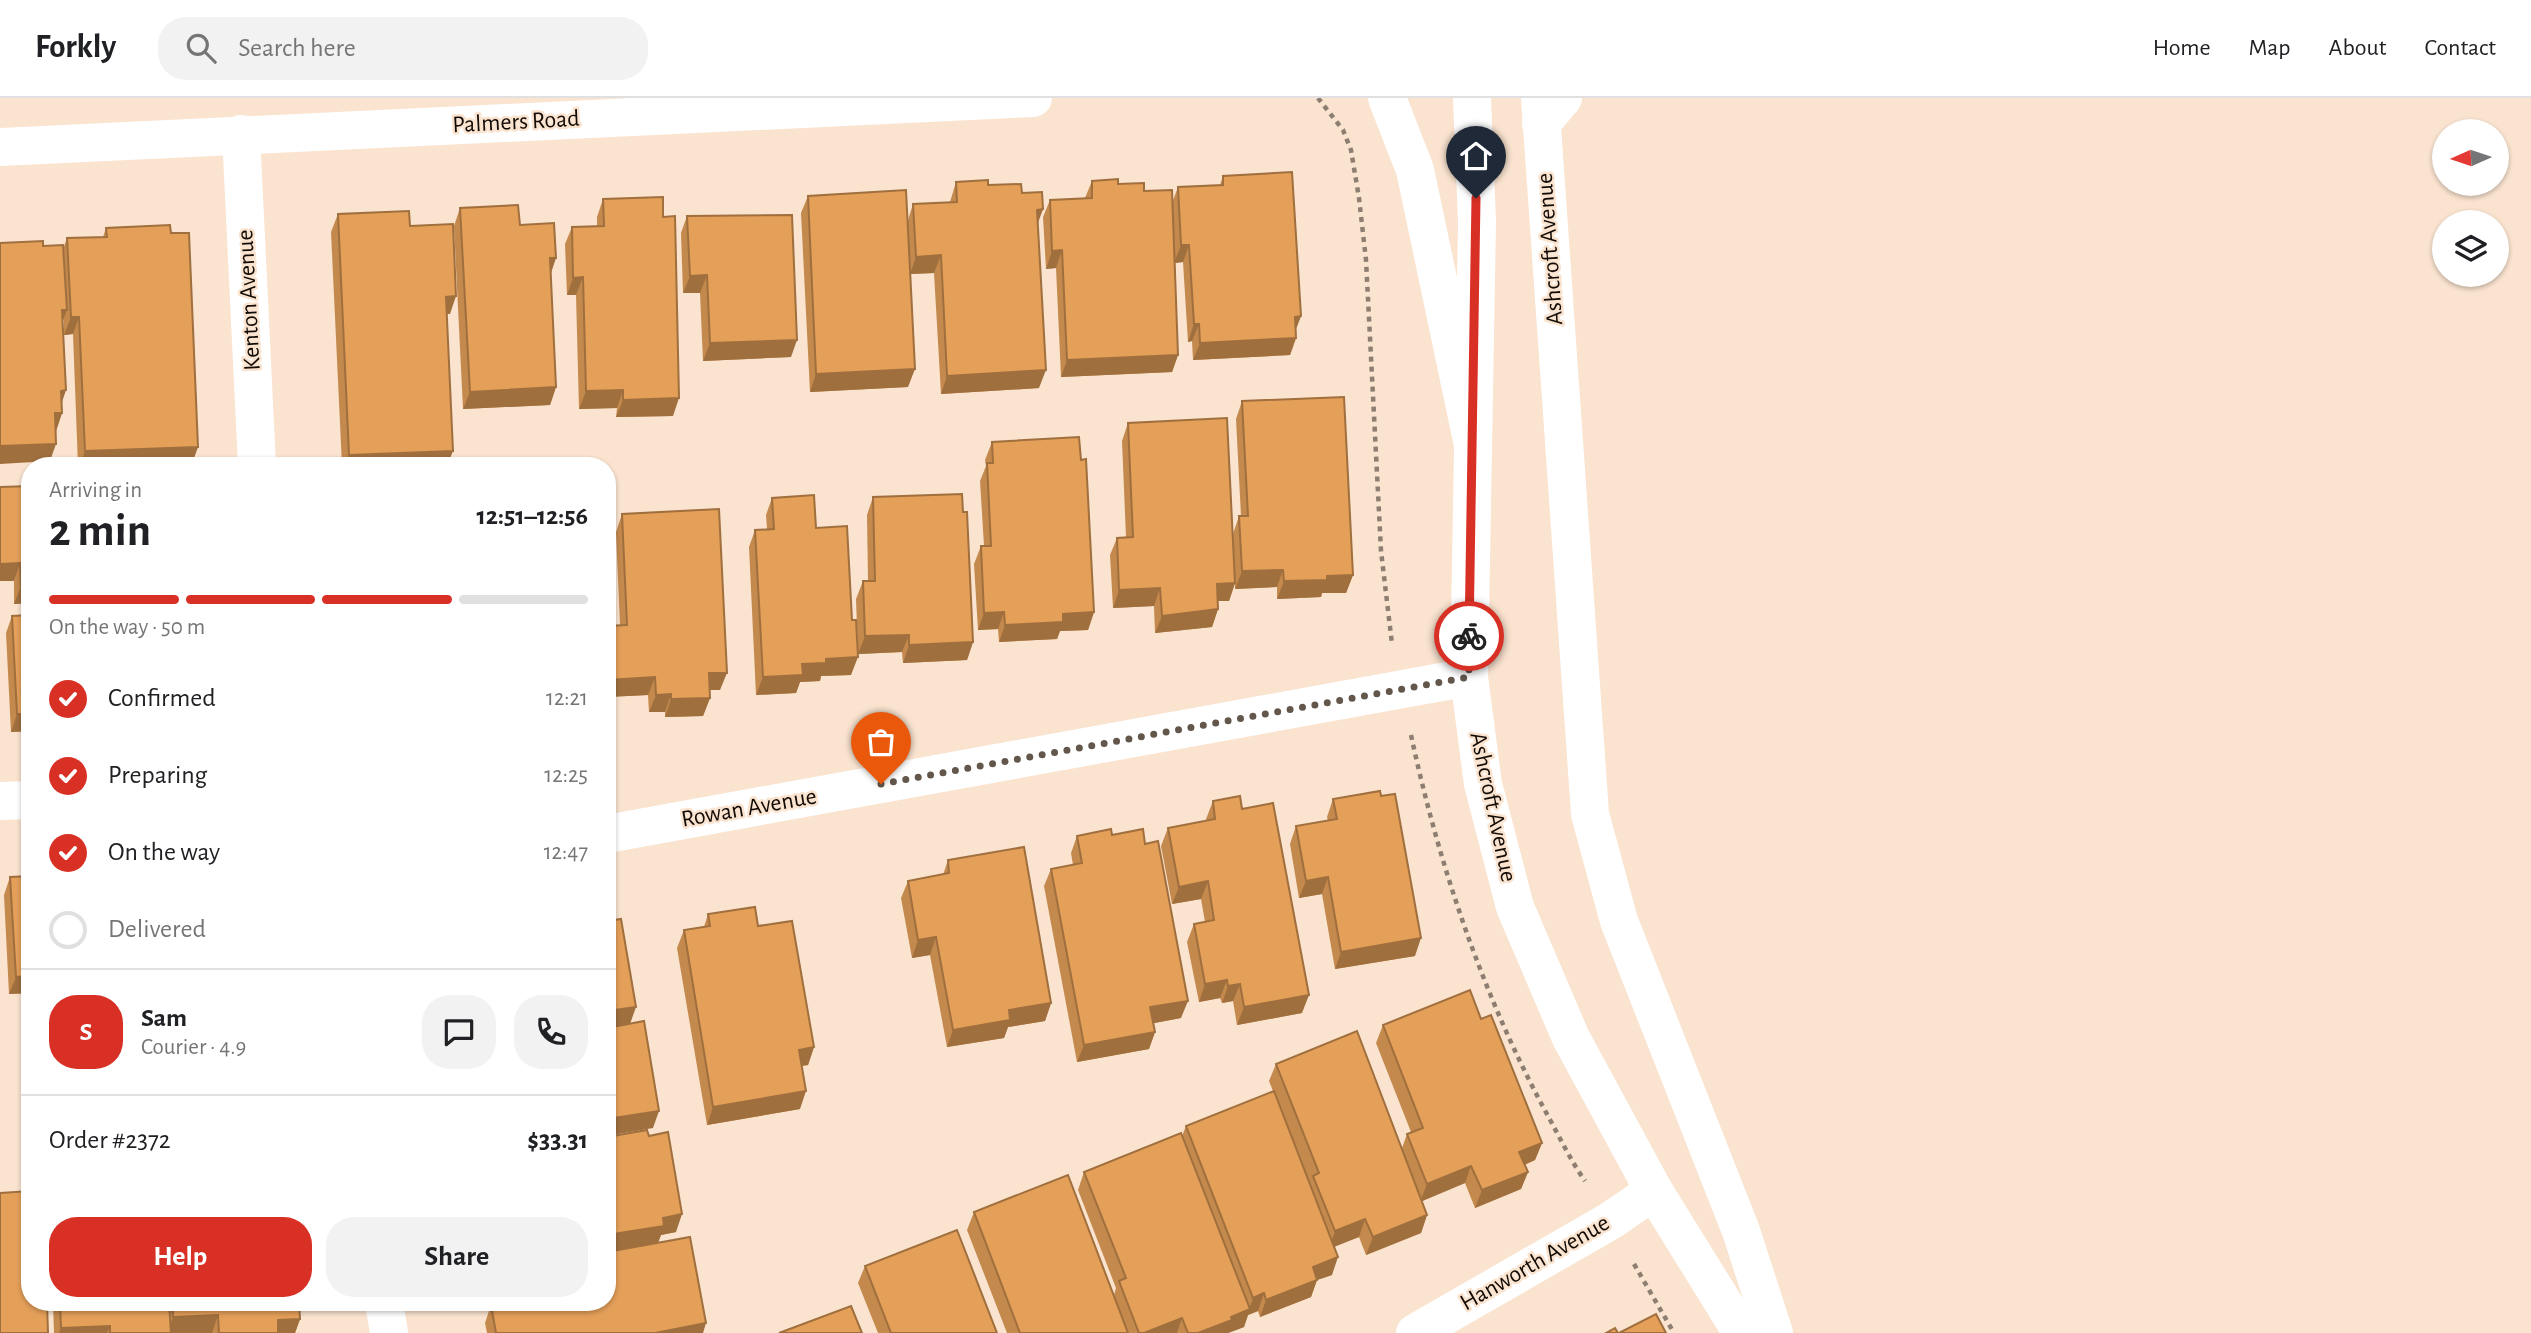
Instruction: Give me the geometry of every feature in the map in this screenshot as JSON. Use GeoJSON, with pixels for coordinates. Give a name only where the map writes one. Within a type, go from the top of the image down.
{"type":"FeatureCollection","features":[{"type":"Feature","properties":{"kind":"main road","name":"Palmers Road"},"geometry":{"type":"LineString","coordinates":[[0,147],[1033,98]]}},
{"type":"Feature","properties":{"kind":"main road"},"geometry":{"type":"LineString","coordinates":[[1387,98],[1415,170],[1473,445]]}},
{"type":"Feature","properties":{"kind":"main road","name":"Ashcroft Avenue"},"geometry":{"type":"LineString","coordinates":[[1472,98],[1477,222],[1469,677],[1483,785],[1515,908],[1571,1038],[1654,1191],[1742,1333]]}},
{"type":"Feature","properties":{"kind":"main road","name":"Ashcroft Avenue"},"geometry":{"type":"LineString","coordinates":[[1548,107],[1590,814],[1619,921],[1741,1231],[1774,1333]]}},
{"type":"Feature","properties":{"kind":"main road","name":"Kenton Avenue"},"geometry":{"type":"LineString","coordinates":[[241,134],[257,457]]}},
{"type":"Feature","properties":{"kind":"main road","name":"Rowan Avenue"},"geometry":{"type":"LineString","coordinates":[[616,832],[1469,677]]}},
{"type":"Feature","properties":{"kind":"main road"},"geometry":{"type":"LineString","coordinates":[[0,801],[21,800]]}},
{"type":"Feature","properties":{"kind":"main road","name":"Hanworth Avenue"},"geometry":{"type":"LineString","coordinates":[[1415,1333],[1610,1221],[1654,1191]]}},
{"type":"Feature","properties":{"kind":"main road"},"geometry":{"type":"LineString","coordinates":[[385,1311],[389,1333]]}},
{"type":"Feature","properties":{"kind":"building"},"geometry":{"type":"Polygon","coordinates":[[[1292,172],[1301,316],[1295,317],[1296,338],[1200,343],[1199,324],[1194,324],[1189,245],[1181,245],[1178,187],[1223,185],[1223,176],[1292,172]]]}},
{"type":"Feature","properties":{"kind":"building"},"geometry":{"type":"Polygon","coordinates":[[[1118,179],[1118,184],[1144,183],[1144,191],[1172,190],[1178,355],[1067,360],[1062,250],[1052,251],[1050,200],[1092,198],[1092,181],[1118,179]]]}},
{"type":"Feature","properties":{"kind":"building"},"geometry":{"type":"Polygon","coordinates":[[[988,180],[988,185],[1021,184],[1022,193],[1042,192],[1043,209],[1037,210],[1046,370],[947,376],[941,255],[916,257],[913,204],[957,202],[956,182],[988,180]]]}},
{"type":"Feature","properties":{"kind":"building"},"geometry":{"type":"Polygon","coordinates":[[[906,190],[915,369],[816,374],[808,196],[906,190]]]}},
{"type":"Feature","properties":{"kind":"building"},"geometry":{"type":"Polygon","coordinates":[[[663,197],[663,217],[675,216],[679,398],[623,400],[623,390],[586,391],[583,277],[573,278],[572,227],[604,226],[603,199],[663,197]]]}},
{"type":"Feature","properties":{"kind":"building"},"geometry":{"type":"Polygon","coordinates":[[[518,205],[520,225],[554,223],[556,258],[550,258],[556,387],[470,392],[460,208],[518,205]]]}},
{"type":"Feature","properties":{"kind":"building"},"geometry":{"type":"Polygon","coordinates":[[[409,211],[410,226],[453,224],[456,296],[446,297],[453,451],[349,455],[338,214],[409,211]]]}},
{"type":"Feature","properties":{"kind":"building"},"geometry":{"type":"Polygon","coordinates":[[[792,215],[797,340],[710,343],[707,275],[690,276],[687,216],[792,215]]]}},
{"type":"Feature","properties":{"kind":"building"},"geometry":{"type":"Polygon","coordinates":[[[170,225],[171,233],[189,233],[198,447],[85,451],[79,317],[71,317],[67,238],[107,237],[106,228],[170,225]]]}},
{"type":"Feature","properties":{"kind":"building"},"geometry":{"type":"Polygon","coordinates":[[[43,241],[43,246],[63,245],[67,310],[62,310],[66,390],[61,391],[62,413],[55,413],[56,444],[0,446],[0,243],[43,241]]]}},
{"type":"Feature","properties":{"kind":"building"},"geometry":{"type":"Polygon","coordinates":[[[1344,397],[1353,575],[1327,576],[1327,580],[1284,581],[1283,570],[1242,571],[1239,516],[1248,516],[1242,401],[1344,397]]]}},
{"type":"Feature","properties":{"kind":"building"},"geometry":{"type":"Polygon","coordinates":[[[1227,418],[1235,583],[1217,584],[1218,609],[1162,616],[1160,588],[1119,590],[1117,538],[1133,537],[1128,423],[1227,418]]]}},
{"type":"Feature","properties":{"kind":"building"},"geometry":{"type":"Polygon","coordinates":[[[1079,437],[1081,460],[1086,459],[1094,612],[1063,614],[1063,622],[1005,625],[1004,612],[984,613],[981,546],[991,546],[987,463],[993,463],[992,442],[1079,437]]]}},
{"type":"Feature","properties":{"kind":"building"},"geometry":{"type":"Polygon","coordinates":[[[21,486],[21,586],[20,563],[0,564],[0,487],[21,486]]]}},
{"type":"Feature","properties":{"kind":"building"},"geometry":{"type":"Polygon","coordinates":[[[962,494],[963,512],[967,512],[973,642],[909,645],[909,635],[865,636],[863,581],[875,581],[873,497],[962,494]]]}},
{"type":"Feature","properties":{"kind":"building"},"geometry":{"type":"Polygon","coordinates":[[[814,495],[816,528],[847,526],[852,620],[856,620],[858,657],[802,664],[803,675],[763,677],[755,530],[774,529],[772,498],[814,495]]]}},
{"type":"Feature","properties":{"kind":"building"},"geometry":{"type":"Polygon","coordinates":[[[719,509],[727,673],[709,673],[710,698],[671,699],[671,694],[656,695],[655,677],[616,679],[616,626],[627,625],[622,514],[719,509]]]}},
{"type":"Feature","properties":{"kind":"building"},"geometry":{"type":"Polygon","coordinates":[[[12,616],[21,616],[21,714],[17,714],[12,616]]]}},
{"type":"Feature","properties":{"kind":"building"},"geometry":{"type":"Polygon","coordinates":[[[1380,791],[1381,796],[1395,794],[1421,938],[1341,952],[1328,877],[1306,881],[1296,826],[1337,819],[1333,799],[1380,791]]]}},
{"type":"Feature","properties":{"kind":"building"},"geometry":{"type":"Polygon","coordinates":[[[1240,796],[1242,809],[1273,803],[1309,995],[1244,1007],[1240,984],[1228,986],[1227,980],[1205,984],[1194,924],[1214,920],[1208,881],[1179,887],[1168,828],[1215,819],[1213,801],[1240,796]]]}},
{"type":"Feature","properties":{"kind":"building"},"geometry":{"type":"Polygon","coordinates":[[[1111,829],[1112,835],[1143,829],[1145,844],[1158,841],[1188,1001],[1150,1007],[1155,1032],[1084,1045],[1051,869],[1082,863],[1077,836],[1111,829]]]}},
{"type":"Feature","properties":{"kind":"building"},"geometry":{"type":"Polygon","coordinates":[[[1024,847],[1051,1003],[1009,1010],[1010,1020],[953,1030],[936,937],[918,940],[908,881],[949,873],[948,860],[1024,847]]]}},
{"type":"Feature","properties":{"kind":"building"},"geometry":{"type":"Polygon","coordinates":[[[21,876],[21,977],[16,977],[10,877],[21,876]]]}},
{"type":"Feature","properties":{"kind":"building"},"geometry":{"type":"Polygon","coordinates":[[[755,907],[758,926],[792,921],[814,1047],[799,1050],[806,1091],[713,1107],[684,930],[710,926],[708,914],[755,907]]]}},
{"type":"Feature","properties":{"kind":"building"},"geometry":{"type":"Polygon","coordinates":[[[621,919],[636,1007],[616,1010],[616,920],[621,919]]]}},
{"type":"Feature","properties":{"kind":"building"},"geometry":{"type":"Polygon","coordinates":[[[1470,990],[1481,1019],[1491,1015],[1542,1143],[1519,1152],[1528,1172],[1482,1190],[1471,1166],[1427,1184],[1407,1134],[1423,1128],[1383,1025],[1470,990]]]}},
{"type":"Feature","properties":{"kind":"building"},"geometry":{"type":"Polygon","coordinates":[[[644,1021],[659,1111],[616,1118],[616,1026],[644,1021]]]}},
{"type":"Feature","properties":{"kind":"building"},"geometry":{"type":"Polygon","coordinates":[[[1357,1031],[1427,1215],[1373,1237],[1365,1219],[1335,1231],[1313,1176],[1319,1173],[1276,1064],[1357,1031]]]}},
{"type":"Feature","properties":{"kind":"building"},"geometry":{"type":"Polygon","coordinates":[[[1274,1091],[1338,1257],[1313,1267],[1317,1280],[1266,1300],[1264,1293],[1253,1298],[1186,1126],[1274,1091]]]}},
{"type":"Feature","properties":{"kind":"building"},"geometry":{"type":"Polygon","coordinates":[[[647,1130],[649,1136],[668,1132],[682,1214],[663,1218],[664,1226],[616,1234],[616,1135],[647,1130]]]}},
{"type":"Feature","properties":{"kind":"building"},"geometry":{"type":"Polygon","coordinates":[[[1181,1133],[1250,1309],[1231,1317],[1232,1320],[1198,1333],[1188,1333],[1182,1318],[1139,1333],[1119,1281],[1126,1278],[1084,1172],[1181,1133]]]}},
{"type":"Feature","properties":{"kind":"building"},"geometry":{"type":"Polygon","coordinates":[[[1068,1175],[1128,1333],[1020,1333],[974,1212],[1068,1175]]]}},
{"type":"Feature","properties":{"kind":"building"},"geometry":{"type":"Polygon","coordinates":[[[21,1192],[21,1311],[47,1311],[48,1333],[0,1333],[0,1193],[21,1192]]]}},
{"type":"Feature","properties":{"kind":"building"},"geometry":{"type":"Polygon","coordinates":[[[957,1230],[997,1333],[891,1333],[865,1266],[957,1230]]]}},
{"type":"Feature","properties":{"kind":"building"},"geometry":{"type":"Polygon","coordinates":[[[690,1237],[706,1323],[655,1333],[496,1333],[492,1311],[616,1311],[616,1250],[690,1237]]]}},
{"type":"Feature","properties":{"kind":"building"},"geometry":{"type":"Polygon","coordinates":[[[851,1306],[862,1333],[779,1333],[851,1306]]]}},
{"type":"Feature","properties":{"kind":"building"},"geometry":{"type":"Polygon","coordinates":[[[60,1311],[170,1311],[171,1333],[110,1333],[110,1326],[61,1328],[60,1311]]]}},
{"type":"Feature","properties":{"kind":"building"},"geometry":{"type":"Polygon","coordinates":[[[173,1311],[300,1311],[300,1319],[278,1320],[278,1333],[219,1333],[218,1315],[173,1317],[173,1311]]]}},
{"type":"Feature","properties":{"kind":"building"},"geometry":{"type":"Polygon","coordinates":[[[1656,1314],[1666,1333],[1619,1333],[1656,1314]]]}},
{"type":"Feature","properties":{"kind":"way so far"},"geometry":{"type":"LineString","coordinates":[[881,784],[1469,677],[1469,636]]}},
{"type":"Feature","properties":{"kind":"route"},"geometry":{"type":"LineString","coordinates":[[1469,636],[1476,198]]}}]}
